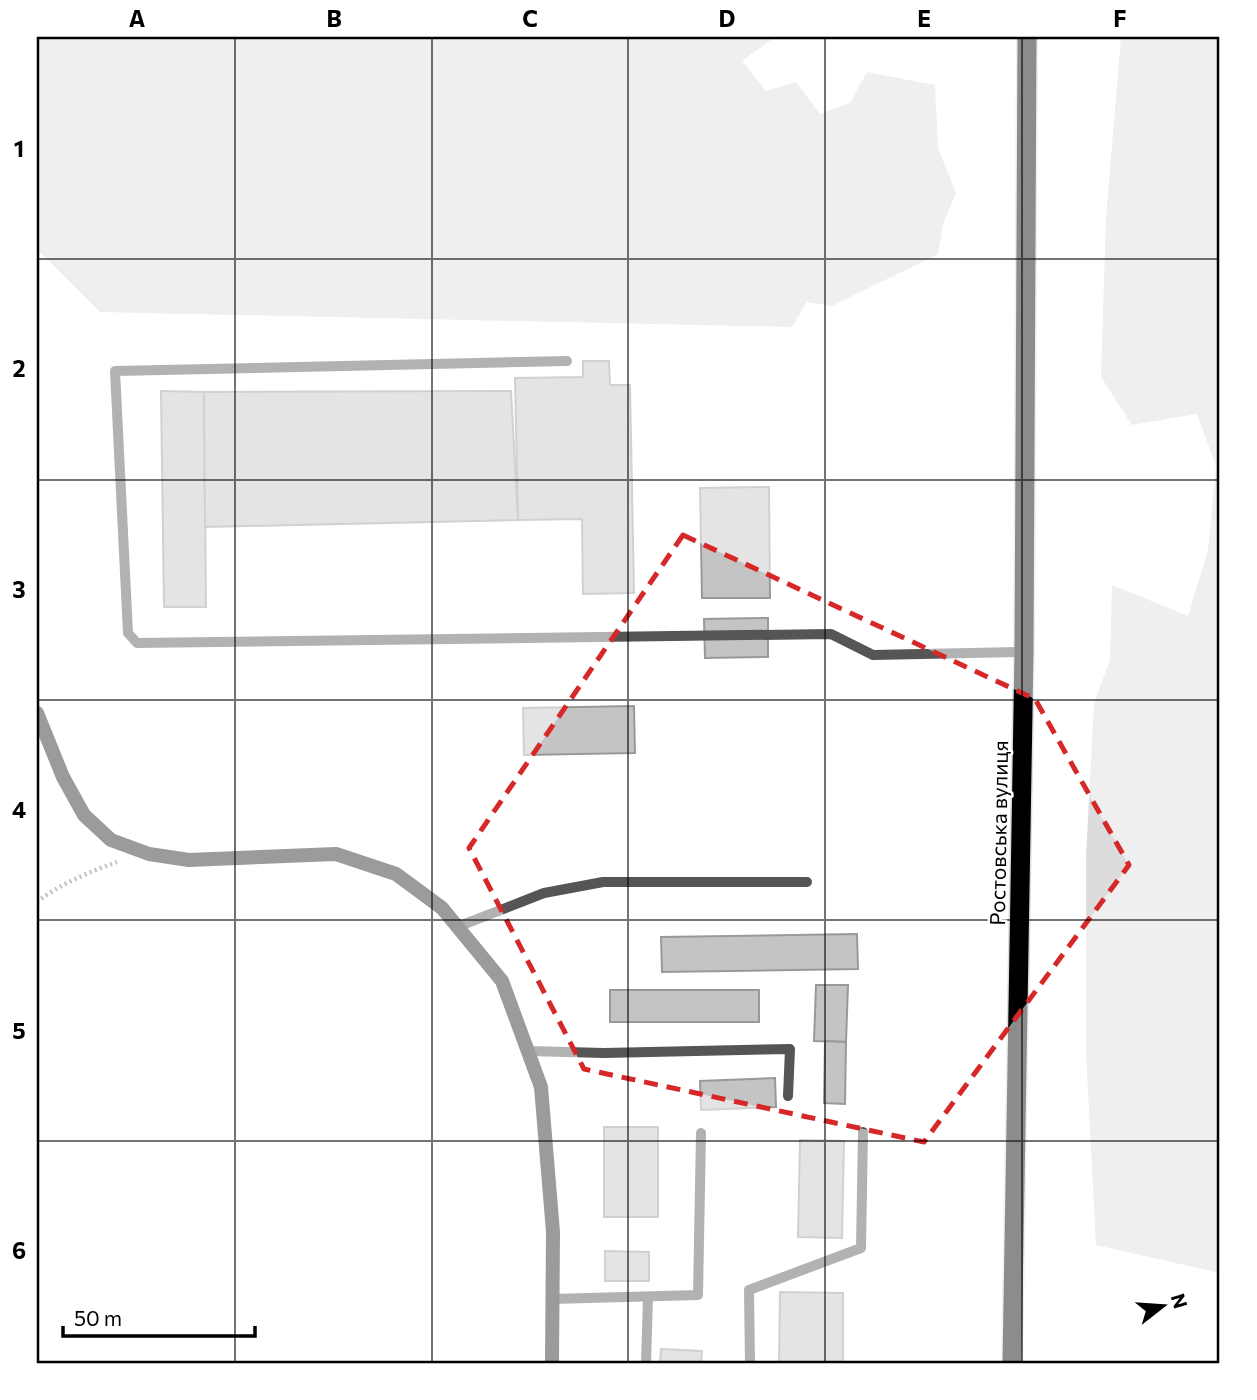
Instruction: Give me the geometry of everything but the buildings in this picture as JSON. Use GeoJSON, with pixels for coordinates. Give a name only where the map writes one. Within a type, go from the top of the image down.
{"type":"FeatureCollection","features":[{"type":"Feature","properties":{"kind":"highway","name":"Ростовська вулиця"},"geometry":{"type":"LineString","coordinates":[[1012,1363],[1024,652],[1027,37]]}},
{"type":"Feature","properties":{"kind":"main road"},"geometry":{"type":"LineString","coordinates":[[37,713],[63,777],[84,815],[111,840],[149,854],[189,860],[336,854],[396,874],[442,908],[502,981],[541,1087],[553,1232],[552,1363]]}},
{"type":"Feature","properties":{"kind":"lane"},"geometry":{"type":"LineString","coordinates":[[567,361],[115,371],[128,633],[137,643],[831,634],[873,655],[1024,652]]}},
{"type":"Feature","properties":{"kind":"lane"},"geometry":{"type":"LineString","coordinates":[[457,927],[544,893],[603,882],[807,882]]}},
{"type":"Feature","properties":{"kind":"lane"},"geometry":{"type":"LineString","coordinates":[[528,1051],[604,1053],[790,1049],[788,1096]]}},
{"type":"Feature","properties":{"kind":"lane"},"geometry":{"type":"LineString","coordinates":[[750,1363],[750,1290],[861,1248],[863,1132]]}},
{"type":"Feature","properties":{"kind":"lane"},"geometry":{"type":"LineString","coordinates":[[552,1299],[698,1295],[701,1133]]}},
{"type":"Feature","properties":{"kind":"lane"},"geometry":{"type":"LineString","coordinates":[[646,1363],[648,1297]]}},
{"type":"Feature","properties":{"kind":"path"},"geometry":{"type":"LineString","coordinates":[[37,902],[48,893],[78,878],[116,862],[149,854]]}},
{"type":"Feature","properties":{"kind":"highlighted area"},"geometry":{"type":"Polygon","coordinates":[[[683,535],[1035,699],[1129,865],[924,1142],[584,1069],[469,848],[683,535]]]}},
{"type":"Feature","properties":{"kind":"shaded area"},"geometry":{"type":"Polygon","coordinates":[[[37,37],[775,37],[742,61],[766,91],[796,82],[820,114],[850,103],[867,72],[935,85],[938,148],[956,193],[943,224],[938,254],[832,306],[807,302],[792,327],[100,312],[37,249],[37,37]]]}},
{"type":"Feature","properties":{"kind":"shaded area"},"geometry":{"type":"Polygon","coordinates":[[[1121,37],[1220,37],[1220,1273],[1096,1245],[1086,1053],[1086,856],[1094,703],[1110,660],[1112,585],[1188,616],[1208,550],[1216,466],[1197,414],[1132,425],[1101,377],[1106,217],[1121,37]]]}}]}
